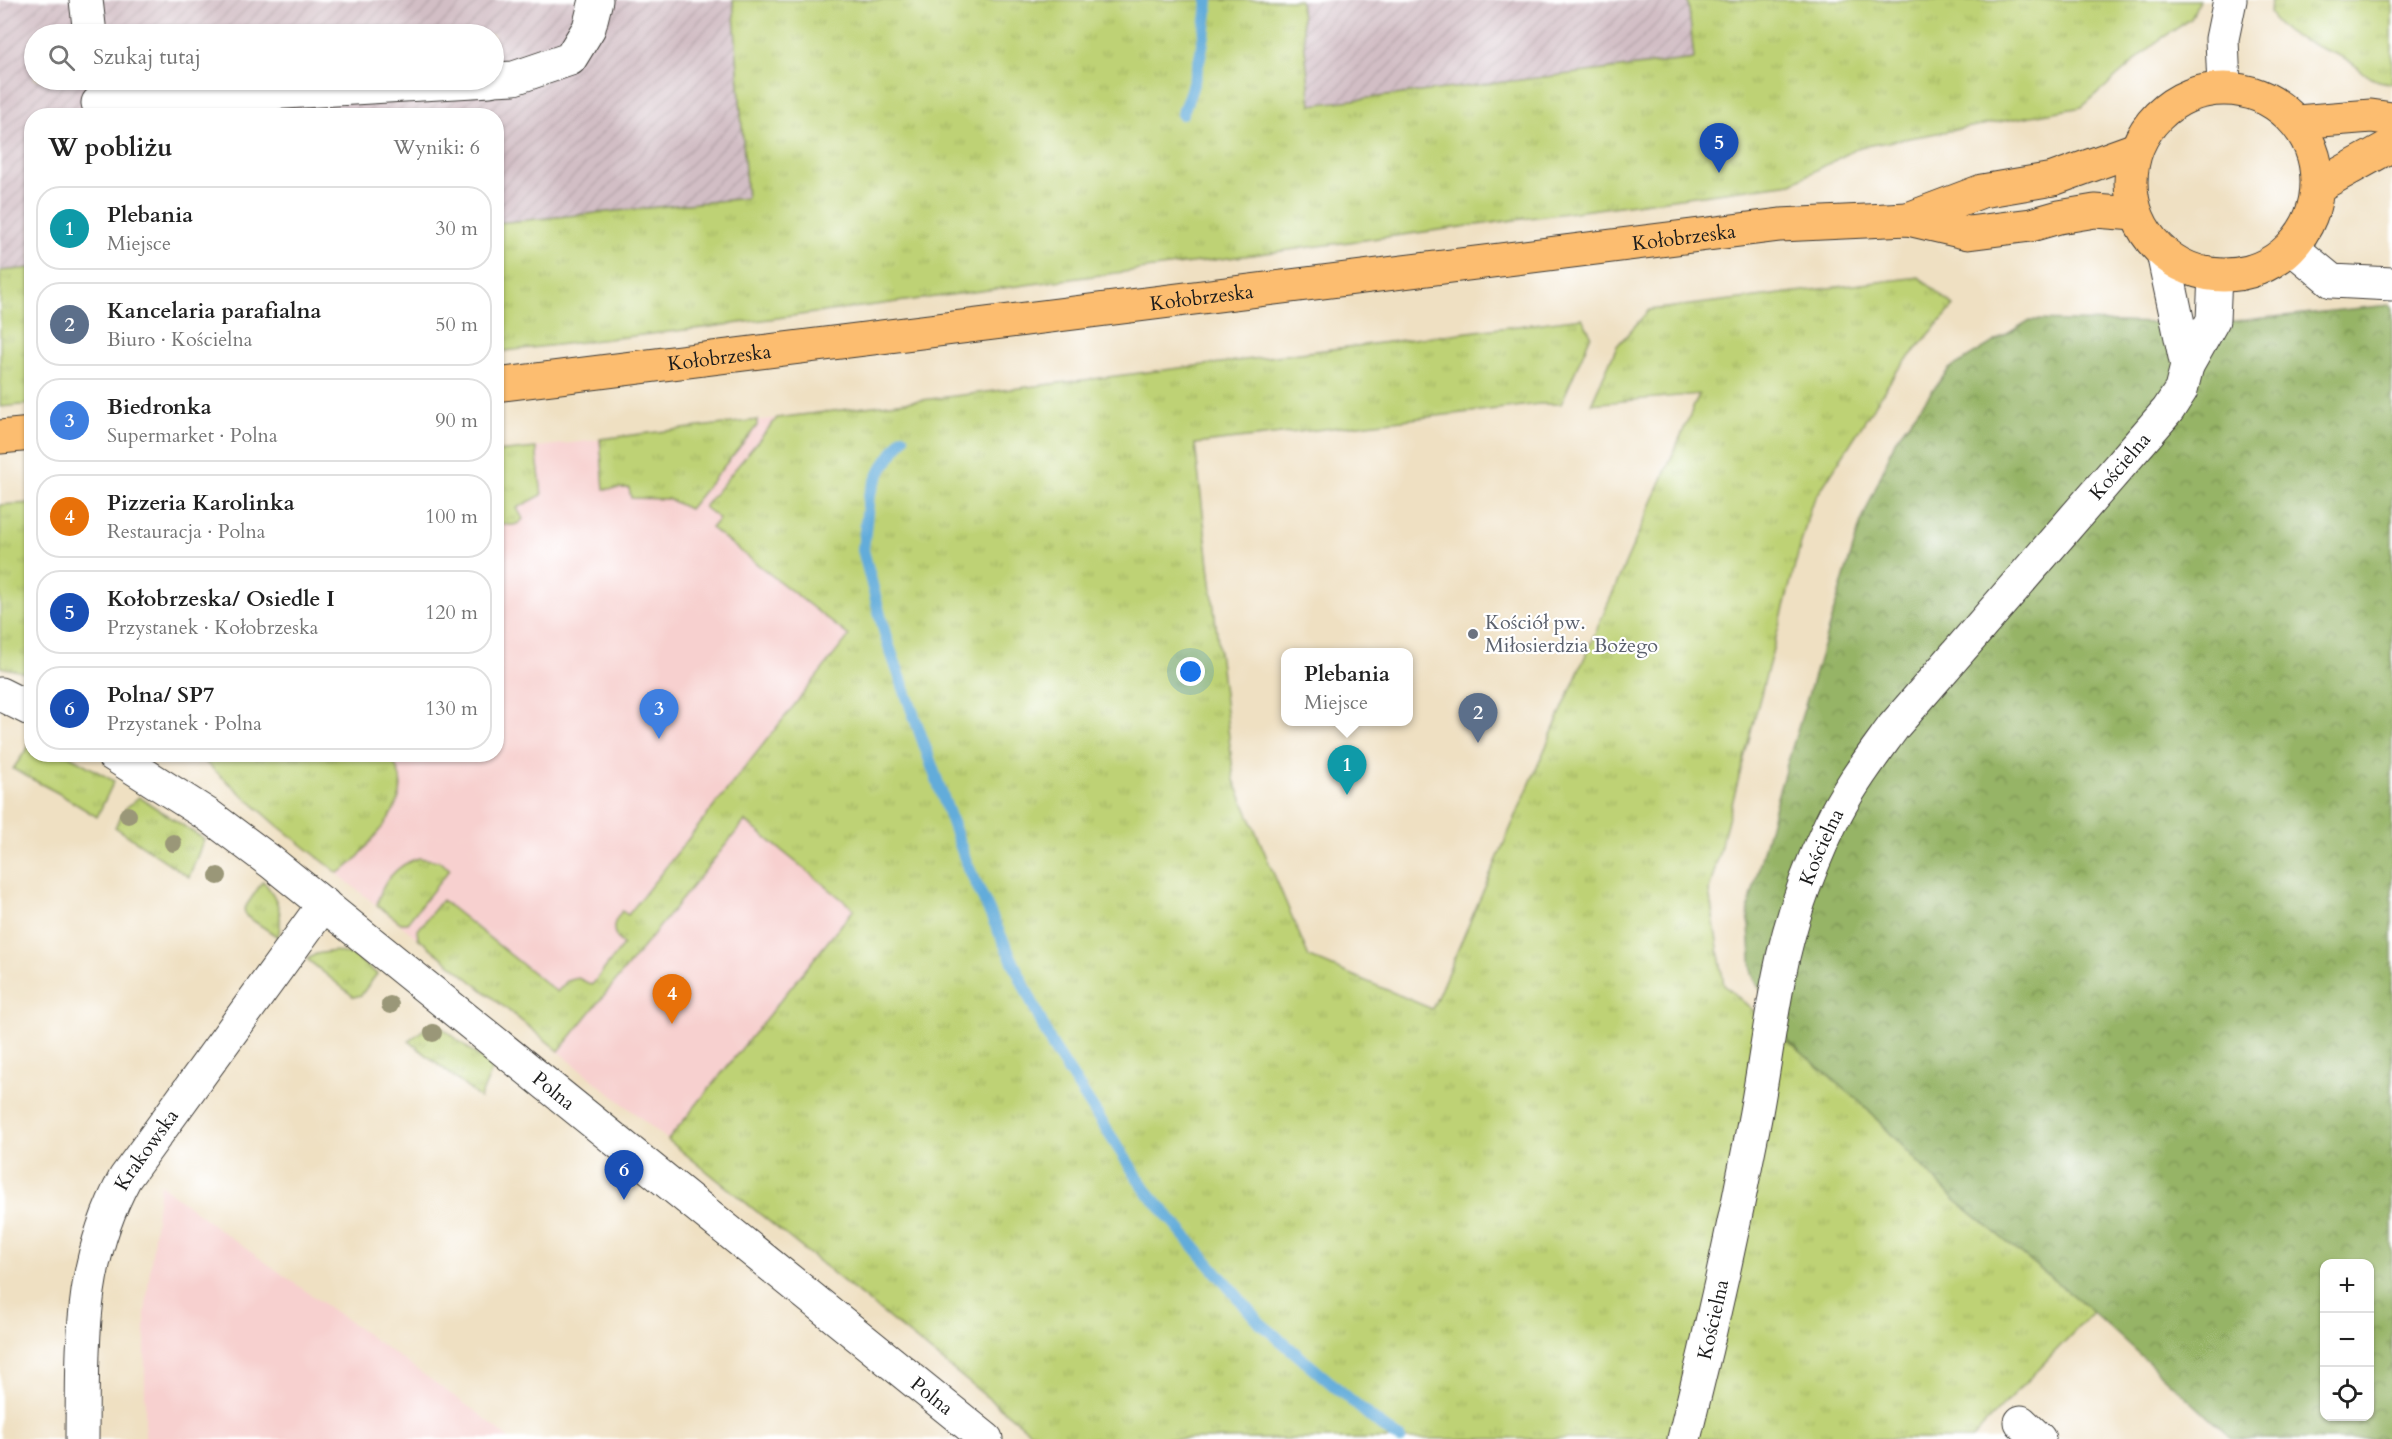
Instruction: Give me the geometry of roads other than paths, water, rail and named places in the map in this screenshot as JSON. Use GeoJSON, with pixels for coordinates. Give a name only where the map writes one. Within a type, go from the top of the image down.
{"type":"FeatureCollection","features":[{"type":"Feature","properties":{"kind":"main road"},"geometry":{"type":"LineString","coordinates":[[2224,87],[2251,92],[2276,103],[2297,122],[2313,152],[2318,186],[2314,209],[2305,229],[2291,247],[2270,264],[2244,274],[2216,275],[2187,268],[2163,253],[2142,229],[2135,214],[2130,181],[2136,149],[2150,124],[2170,104],[2196,92],[2224,87]]}},
{"type":"Feature","properties":{"kind":"main road"},"geometry":{"type":"LineString","coordinates":[[2297,122],[2372,116],[2392,119]]}},
{"type":"Feature","properties":{"kind":"main road"},"geometry":{"type":"LineString","coordinates":[[2318,186],[2392,145]]}},
{"type":"Feature","properties":{"kind":"main road","name":"Kołobrzeska"},"geometry":{"type":"LineString","coordinates":[[1908,219],[1982,191],[2053,179],[2136,149]]}},
{"type":"Feature","properties":{"kind":"main road","name":"Kołobrzeska"},"geometry":{"type":"LineString","coordinates":[[504,384],[1769,227],[1908,219],[1968,233],[2031,225],[2059,217],[2095,211],[2135,214]]}},
{"type":"Feature","properties":{"kind":"main road"},"geometry":{"type":"LineString","coordinates":[[0,437],[24,435]]}},
{"type":"Feature","properties":{"kind":"street"},"geometry":{"type":"LineString","coordinates":[[86,0],[89,24]]}},
{"type":"Feature","properties":{"kind":"street"},"geometry":{"type":"LineString","coordinates":[[504,78],[514,78],[570,59],[589,28],[596,0]]}},
{"type":"Feature","properties":{"kind":"street"},"geometry":{"type":"LineString","coordinates":[[2224,87],[2222,39],[2230,0]]}},
{"type":"Feature","properties":{"kind":"street"},"geometry":{"type":"LineString","coordinates":[[98,99],[275,90]]}},
{"type":"Feature","properties":{"kind":"street"},"geometry":{"type":"LineString","coordinates":[[2291,247],[2332,281],[2392,284]]}},
{"type":"Feature","properties":{"kind":"street","name":"Kościelna"},"geometry":{"type":"LineString","coordinates":[[2163,253],[2187,366]]}},
{"type":"Feature","properties":{"kind":"street","name":"Kościelna"},"geometry":{"type":"LineString","coordinates":[[1684,1439],[1702,1368],[1753,1128],[1779,975],[1792,922],[1810,869],[1831,823],[1855,780],[1894,726],[2168,410],[2181,390],[2187,366],[2213,321],[2216,275]]}},
{"type":"Feature","properties":{"kind":"street"},"geometry":{"type":"LineString","coordinates":[[0,694],[24,706]]}},
{"type":"Feature","properties":{"kind":"street","name":"Polna"},"geometry":{"type":"LineString","coordinates":[[125,762],[208,815],[324,904],[986,1439]]}},
{"type":"Feature","properties":{"kind":"street","name":"Krakowska"},"geometry":{"type":"LineString","coordinates":[[82,1439],[84,1308],[94,1254],[112,1203],[125,1178],[324,904]]}},
{"type":"Feature","properties":{"kind":"waterway"},"geometry":{"type":"LineString","coordinates":[[1182,114],[1200,58],[1208,0]]}},
{"type":"Feature","properties":{"kind":"waterway"},"geometry":{"type":"LineString","coordinates":[[903,438],[881,470],[869,495],[863,550],[886,638],[967,864],[1053,1047],[1145,1189],[1259,1322],[1379,1424],[1400,1439]]}},
{"type":"Feature","properties":{"kind":"place","name":"Kołobrzeska/ Osiedle I"},"geometry":{"type":"Point","coordinates":[1719,173]}},
{"type":"Feature","properties":{"kind":"place","name":"Kościół pw. Miłosierdzia Bożego"},"geometry":{"type":"Point","coordinates":[1473,634]}},
{"type":"Feature","properties":{"kind":"place","name":"Biedronka"},"geometry":{"type":"Point","coordinates":[659,739]}},
{"type":"Feature","properties":{"kind":"place","name":"Kancelaria parafialna"},"geometry":{"type":"Point","coordinates":[1478,743]}},
{"type":"Feature","properties":{"kind":"place","name":"Plebania"},"geometry":{"type":"Point","coordinates":[1347,795]}},
{"type":"Feature","properties":{"kind":"place","name":"Pizzeria Karolinka"},"geometry":{"type":"Point","coordinates":[672,1024]}},
{"type":"Feature","properties":{"kind":"place","name":"Polna/ SP7"},"geometry":{"type":"Point","coordinates":[624,1200]}}]}
